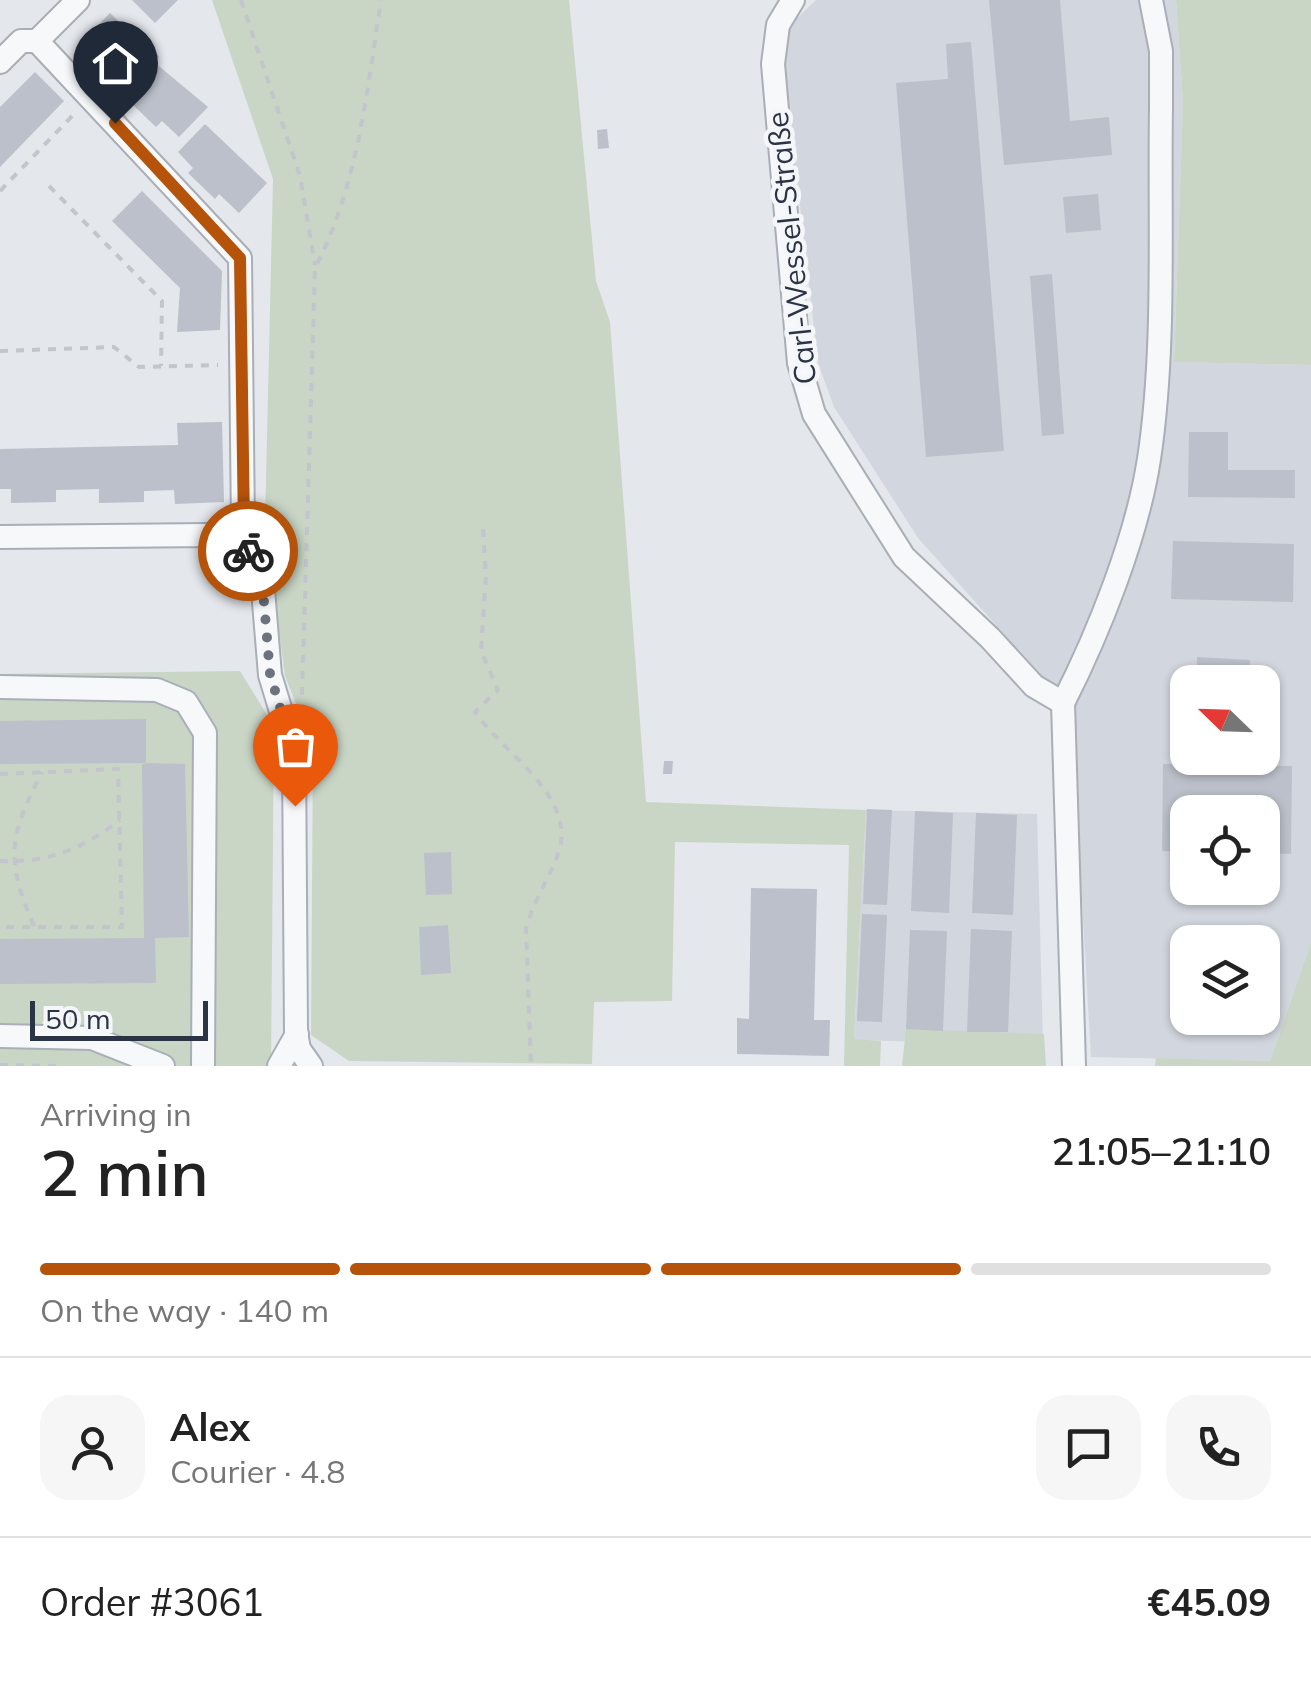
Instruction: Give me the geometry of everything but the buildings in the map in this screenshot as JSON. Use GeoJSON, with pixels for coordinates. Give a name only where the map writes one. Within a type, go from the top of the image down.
{"type":"FeatureCollection","features":[{"type":"Feature","properties":{"kind":"street"},"geometry":{"type":"LineString","coordinates":[[37,42],[78,0]]}},
{"type":"Feature","properties":{"kind":"street","name":"Carl-Wessel-Straße"},"geometry":{"type":"LineString","coordinates":[[793,0],[778,24],[773,64],[805,391],[853,479],[904,557],[990,638],[1034,686],[1063,703]]}},
{"type":"Feature","properties":{"kind":"street"},"geometry":{"type":"LineString","coordinates":[[1074,1066],[1063,703],[1087,656],[1134,518],[1149,457],[1154,402],[1161,108],[1161,51],[1151,0]]}},
{"type":"Feature","properties":{"kind":"street"},"geometry":{"type":"LineString","coordinates":[[0,62],[21,41],[37,42],[240,258],[244,527],[236,543]]}},
{"type":"Feature","properties":{"kind":"street"},"geometry":{"type":"LineString","coordinates":[[0,537],[209,535],[248,551],[262,578],[266,650],[294,754],[297,1034],[308,1063]]}},
{"type":"Feature","properties":{"kind":"street"},"geometry":{"type":"LineString","coordinates":[[0,688],[157,690],[186,702],[205,732],[203,1066]]}},
{"type":"Feature","properties":{"kind":"street"},"geometry":{"type":"LineString","coordinates":[[280,1066],[297,1034]]}},
{"type":"Feature","properties":{"kind":"street"},"geometry":{"type":"LineString","coordinates":[[0,1036],[92,1038],[163,1066]]}},
{"type":"Feature","properties":{"kind":"path"},"geometry":{"type":"LineString","coordinates":[[242,0],[300,176],[315,268],[305,682],[299,708],[285,720]]}},
{"type":"Feature","properties":{"kind":"path"},"geometry":{"type":"LineString","coordinates":[[315,268],[338,224],[360,131],[381,0]]}},
{"type":"Feature","properties":{"kind":"path"},"geometry":{"type":"LineString","coordinates":[[0,191],[90,96]]}},
{"type":"Feature","properties":{"kind":"path"},"geometry":{"type":"LineString","coordinates":[[48,186],[162,300],[161,366]]}},
{"type":"Feature","properties":{"kind":"path"},"geometry":{"type":"LineString","coordinates":[[0,350],[114,347],[139,367],[242,365]]}},
{"type":"Feature","properties":{"kind":"path"},"geometry":{"type":"LineString","coordinates":[[483,528],[486,576],[481,651],[498,690],[475,712],[494,740],[554,803],[562,819],[558,854],[531,908],[526,929],[531,1066]]}},
{"type":"Feature","properties":{"kind":"path"},"geometry":{"type":"LineString","coordinates":[[0,774],[118,770],[122,927],[0,927]]}},
{"type":"Feature","properties":{"kind":"path"},"geometry":{"type":"LineString","coordinates":[[34,926],[12,862],[23,809],[42,772]]}},
{"type":"Feature","properties":{"kind":"path"},"geometry":{"type":"LineString","coordinates":[[0,862],[61,855],[96,839],[120,820]]}},
{"type":"Feature","properties":{"kind":"path"},"geometry":{"type":"LineString","coordinates":[[0,1065],[57,1066]]}},
{"type":"Feature","properties":{"kind":"shaded area"},"geometry":{"type":"Polygon","coordinates":[[[816,0],[1176,0],[1183,103],[1174,362],[1311,365],[1311,942],[1280,1032],[1280,925],[1170,925],[1170,1035],[1279,1035],[1270,1061],[1091,1057],[1071,709],[918,538],[834,407],[818,363],[784,66],[790,25],[816,0]]]}},
{"type":"Feature","properties":{"kind":"shaded area"},"geometry":{"type":"Polygon","coordinates":[[[866,810],[1037,814],[1043,1045],[854,1040],[866,810]]]}},
{"type":"Feature","properties":{"kind":"green space"},"geometry":{"type":"Polygon","coordinates":[[[212,0],[569,0],[596,281],[610,322],[646,802],[866,810],[854,1039],[881,1041],[880,1066],[844,1066],[849,845],[675,842],[672,1001],[594,1002],[592,1064],[349,1061],[311,1035],[313,746],[285,676],[265,524],[273,179],[212,0]]]}},
{"type":"Feature","properties":{"kind":"green space"},"geometry":{"type":"Polygon","coordinates":[[[1176,0],[1311,0],[1311,365],[1174,362],[1183,103],[1176,0]]]}},
{"type":"Feature","properties":{"kind":"green space"},"geometry":{"type":"Polygon","coordinates":[[[240,671],[274,726],[271,1066],[0,1066],[0,674],[240,671]]]}},
{"type":"Feature","properties":{"kind":"green space"},"geometry":{"type":"Polygon","coordinates":[[[1311,942],[1311,1066],[1155,1066],[1156,1058],[1270,1061],[1311,942]]]}},
{"type":"Feature","properties":{"kind":"green space"},"geometry":{"type":"Polygon","coordinates":[[[906,1029],[1044,1034],[1046,1066],[902,1066],[906,1029]]]}},
{"type":"Feature","properties":{"kind":"way so far"},"geometry":{"type":"LineString","coordinates":[[248,551],[262,578],[270,674],[294,754],[295,806]]}},
{"type":"Feature","properties":{"kind":"route"},"geometry":{"type":"LineString","coordinates":[[115,123],[240,258],[244,527],[236,543],[248,551]]}}]}
